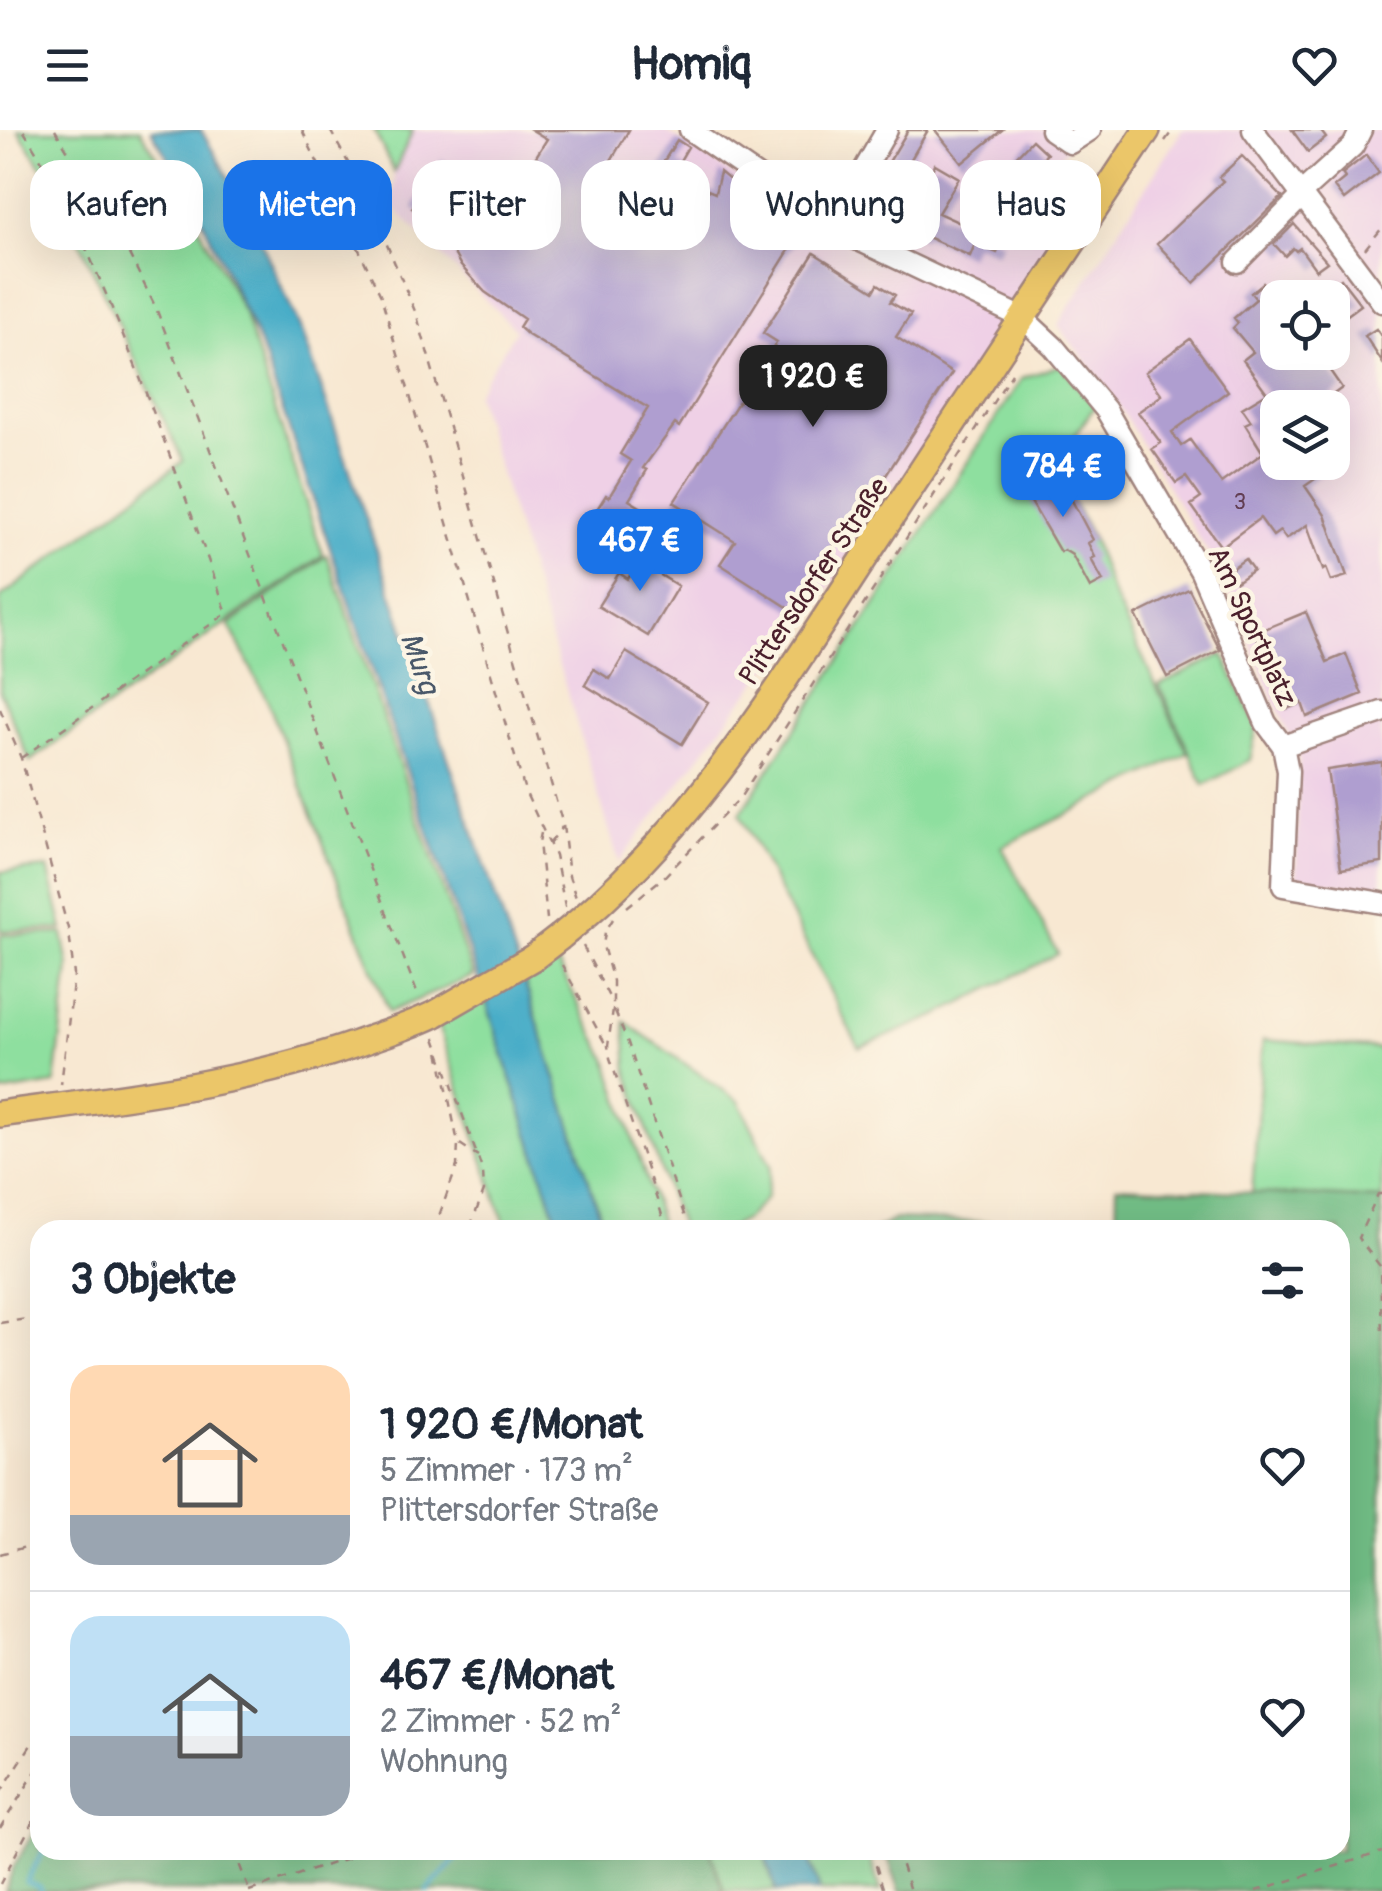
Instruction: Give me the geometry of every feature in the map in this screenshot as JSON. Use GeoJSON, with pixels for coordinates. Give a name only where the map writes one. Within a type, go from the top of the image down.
{"type":"FeatureCollection","features":[{"type":"Feature","properties":{"kind":"main road","name":"Plittersdorfer Straße"},"geometry":{"type":"LineString","coordinates":[[0,1114],[192,1086],[333,1053],[534,957],[606,900],[732,756],[1146,130]]}},
{"type":"Feature","properties":{"kind":"street","name":"Am Sportplatz"},"geometry":{"type":"LineString","coordinates":[[690,130],[733,160]]}},
{"type":"Feature","properties":{"kind":"street"},"geometry":{"type":"LineString","coordinates":[[869,160],[887,130]]}},
{"type":"Feature","properties":{"kind":"street"},"geometry":{"type":"LineString","coordinates":[[1051,130],[1070,143],[1090,130]]}},
{"type":"Feature","properties":{"kind":"street"},"geometry":{"type":"LineString","coordinates":[[1254,130],[1382,302]]}},
{"type":"Feature","properties":{"kind":"street"},"geometry":{"type":"LineString","coordinates":[[1237,262],[1353,146],[1361,130]]}},
{"type":"Feature","properties":{"kind":"street","name":"Am Sportplatz"},"geometry":{"type":"LineString","coordinates":[[879,250],[1023,318],[1053,346],[1106,410],[1201,572],[1260,708],[1283,746],[1288,771],[1283,886],[1382,903]]}},
{"type":"Feature","properties":{"kind":"street"},"geometry":{"type":"LineString","coordinates":[[1283,746],[1382,712]]}},
{"type":"Feature","properties":{"kind":"path"},"geometry":{"type":"LineString","coordinates":[[21,758],[227,614],[165,440],[102,285],[55,180],[23,130]]}},
{"type":"Feature","properties":{"kind":"path"},"geometry":{"type":"LineString","coordinates":[[55,130],[122,238],[156,308],[429,1010]]}},
{"type":"Feature","properties":{"kind":"path"},"geometry":{"type":"LineString","coordinates":[[302,130],[382,296],[526,791],[550,843],[566,909]]}},
{"type":"Feature","properties":{"kind":"path"},"geometry":{"type":"LineString","coordinates":[[330,130],[366,195],[417,316],[563,826],[569,876]]}},
{"type":"Feature","properties":{"kind":"path"},"geometry":{"type":"LineString","coordinates":[[1354,261],[1382,228]]}},
{"type":"Feature","properties":{"kind":"path"},"geometry":{"type":"LineString","coordinates":[[0,709],[21,758],[68,932],[74,975],[61,1090]]}},
{"type":"Feature","properties":{"kind":"path"},"geometry":{"type":"LineString","coordinates":[[550,843],[563,826]]}},
{"type":"Feature","properties":{"kind":"path"},"geometry":{"type":"LineString","coordinates":[[586,950],[628,1043],[686,1220]]}},
{"type":"Feature","properties":{"kind":"path"},"geometry":{"type":"LineString","coordinates":[[613,1006],[610,1058],[663,1220]]}},
{"type":"Feature","properties":{"kind":"path"},"geometry":{"type":"LineString","coordinates":[[438,1220],[457,1166],[458,1143],[436,1040],[483,1172],[484,1191],[473,1220]]}},
{"type":"Feature","properties":{"kind":"path"},"geometry":{"type":"LineString","coordinates":[[458,1143],[478,1156]]}},
{"type":"Feature","properties":{"kind":"path"},"geometry":{"type":"LineString","coordinates":[[1382,1194],[1378,1194],[1358,1238],[1380,1266],[1382,1333]]}},
{"type":"Feature","properties":{"kind":"path"},"geometry":{"type":"LineString","coordinates":[[0,1323],[30,1318]]}},
{"type":"Feature","properties":{"kind":"path"},"geometry":{"type":"LineString","coordinates":[[0,1554],[30,1546]]}},
{"type":"Feature","properties":{"kind":"path"},"geometry":{"type":"LineString","coordinates":[[0,1793],[30,1746]]}},
{"type":"Feature","properties":{"kind":"path"},"geometry":{"type":"LineString","coordinates":[[0,1828],[30,1781]]}},
{"type":"Feature","properties":{"kind":"path"},"geometry":{"type":"LineString","coordinates":[[0,1884],[30,1826]]}},
{"type":"Feature","properties":{"kind":"path"},"geometry":{"type":"LineString","coordinates":[[1256,1891],[1382,1852]]}},
{"type":"Feature","properties":{"kind":"path"},"geometry":{"type":"LineString","coordinates":[[238,1860],[249,1891],[342,1860]]}},
{"type":"Feature","properties":{"kind":"path"},"geometry":{"type":"LineString","coordinates":[[874,1860],[884,1891]]}},
{"type":"Feature","properties":{"kind":"path"},"geometry":{"type":"LineString","coordinates":[[900,1860],[910,1891]]}},
{"type":"Feature","properties":{"kind":"shaded area"},"geometry":{"type":"Polygon","coordinates":[[[413,130],[664,130],[730,172],[730,250],[940,250],[940,160],[881,160],[897,130],[1081,130],[1060,156],[1063,160],[960,160],[960,250],[1054,250],[837,577],[619,862],[476,394],[516,330],[436,250],[561,250],[561,160],[412,160],[412,226],[393,207],[394,172],[413,130]]]}},
{"type":"Feature","properties":{"kind":"shaded area"},"geometry":{"type":"Polygon","coordinates":[[[1182,130],[1382,130],[1382,892],[1296,877],[1299,759],[1221,574],[1117,403],[1058,325],[1182,130]]]}},
{"type":"Feature","properties":{"kind":"green space"},"geometry":{"type":"Polygon","coordinates":[[[18,130],[140,130],[159,160],[37,160],[18,130]]]}},
{"type":"Feature","properties":{"kind":"green space"},"geometry":{"type":"Polygon","coordinates":[[[374,130],[413,130],[394,172],[392,160],[388,160],[374,130]]]}},
{"type":"Feature","properties":{"kind":"green space"},"geometry":{"type":"Polygon","coordinates":[[[203,234],[244,313],[323,555],[30,761],[0,692],[0,598],[183,461],[84,250],[203,250],[203,234]]]}},
{"type":"Feature","properties":{"kind":"green space"},"geometry":{"type":"Polygon","coordinates":[[[1061,365],[1095,406],[1054,466],[1093,540],[1109,586],[1188,753],[1002,847],[1058,954],[936,1016],[859,1048],[740,814],[1022,378],[1061,365]]]}},
{"type":"Feature","properties":{"kind":"green space"},"geometry":{"type":"Polygon","coordinates":[[[327,555],[473,976],[389,1012],[268,702],[229,625],[327,555]]]}},
{"type":"Feature","properties":{"kind":"green space"},"geometry":{"type":"Polygon","coordinates":[[[1223,654],[1257,727],[1250,760],[1204,785],[1159,685],[1223,654]]]}},
{"type":"Feature","properties":{"kind":"green space"},"geometry":{"type":"Polygon","coordinates":[[[48,868],[63,929],[0,931],[0,872],[48,868]]]}},
{"type":"Feature","properties":{"kind":"green space"},"geometry":{"type":"Polygon","coordinates":[[[63,933],[69,967],[55,1084],[0,1093],[0,935],[63,933]]]}},
{"type":"Feature","properties":{"kind":"green space"},"geometry":{"type":"Polygon","coordinates":[[[554,956],[607,1059],[660,1220],[602,1220],[523,977],[554,956]]]}},
{"type":"Feature","properties":{"kind":"green space"},"geometry":{"type":"Polygon","coordinates":[[[485,998],[557,1220],[504,1220],[437,1023],[485,998]]]}},
{"type":"Feature","properties":{"kind":"green space"},"geometry":{"type":"Polygon","coordinates":[[[625,1022],[739,1101],[771,1166],[766,1198],[746,1219],[678,1220],[628,1073],[625,1022]]]}},
{"type":"Feature","properties":{"kind":"green space"},"geometry":{"type":"Polygon","coordinates":[[[1263,1040],[1382,1049],[1382,1199],[1252,1194],[1263,1040]]]}},
{"type":"Feature","properties":{"kind":"green space"},"geometry":{"type":"Polygon","coordinates":[[[1117,1186],[1382,1199],[1382,1891],[900,1891],[889,1860],[1350,1860],[1350,1220],[1116,1220],[1117,1186]]]}},
{"type":"Feature","properties":{"kind":"green space"},"geometry":{"type":"Polygon","coordinates":[[[30,1838],[30,1860],[713,1860],[724,1891],[5,1891],[30,1838]]]}},
{"type":"Feature","properties":{"kind":"green space"},"geometry":{"type":"Polygon","coordinates":[[[713,1860],[766,1860],[776,1891],[724,1891],[713,1860]]]}},
{"type":"Feature","properties":{"kind":"green space"},"geometry":{"type":"Polygon","coordinates":[[[809,1860],[870,1860],[881,1891],[820,1891],[809,1860]]]}},
{"type":"Feature","properties":{"kind":"water"},"geometry":{"type":"Polygon","coordinates":[[[151,130],[201,130],[223,168],[223,250],[265,250],[303,334],[523,977],[602,1220],[557,1220],[485,998],[260,345],[203,221],[203,160],[169,160],[151,130]]]}},
{"type":"Feature","properties":{"kind":"water"},"geometry":{"type":"Polygon","coordinates":[[[766,1860],[809,1860],[820,1891],[776,1891],[766,1860]]]}},
{"type":"Feature","properties":{"kind":"building"},"geometry":{"type":"Polygon","coordinates":[[[532,130],[629,130],[611,160],[581,160],[581,250],[710,250],[710,191],[715,193],[720,172],[730,180],[730,250],[789,250],[679,427],[675,424],[643,468],[647,470],[629,500],[658,518],[649,532],[629,520],[613,546],[594,534],[601,522],[592,517],[631,461],[620,454],[648,408],[528,335],[519,327],[524,319],[485,292],[452,250],[561,250],[561,160],[534,160],[547,139],[532,130]]]}},
{"type":"Feature","properties":{"kind":"building"},"geometry":{"type":"Polygon","coordinates":[[[908,130],[928,130],[913,160],[890,160],[908,130]]]}},
{"type":"Feature","properties":{"kind":"building"},"geometry":{"type":"Polygon","coordinates":[[[935,130],[1002,130],[966,160],[960,161],[935,130]]]}},
{"type":"Feature","properties":{"kind":"building"},"geometry":{"type":"Polygon","coordinates":[[[1292,130],[1320,130],[1326,138],[1308,152],[1292,130]]]}},
{"type":"Feature","properties":{"kind":"building"},"geometry":{"type":"Polygon","coordinates":[[[677,140],[688,147],[680,160],[665,160],[677,140]]]}},
{"type":"Feature","properties":{"kind":"building"},"geometry":{"type":"Polygon","coordinates":[[[1032,140],[1047,154],[1041,160],[1013,160],[1032,140]]]}},
{"type":"Feature","properties":{"kind":"building"},"geometry":{"type":"Polygon","coordinates":[[[1366,155],[1379,173],[1344,200],[1334,187],[1345,178],[1342,174],[1366,155]]]}},
{"type":"Feature","properties":{"kind":"building"},"geometry":{"type":"Polygon","coordinates":[[[1242,156],[1282,197],[1194,283],[1157,244],[1223,181],[1219,177],[1242,156]]]}},
{"type":"Feature","properties":{"kind":"building"},"geometry":{"type":"Polygon","coordinates":[[[940,167],[959,178],[940,210],[940,167]]]}},
{"type":"Feature","properties":{"kind":"building"},"geometry":{"type":"Polygon","coordinates":[[[940,214],[960,223],[960,250],[972,250],[970,256],[940,243],[940,214]]]}},
{"type":"Feature","properties":{"kind":"building"},"geometry":{"type":"Polygon","coordinates":[[[1294,224],[1327,262],[1316,270],[1300,248],[1293,248],[1285,256],[1274,244],[1294,224]]]}},
{"type":"Feature","properties":{"kind":"building"},"geometry":{"type":"Polygon","coordinates":[[[814,253],[874,291],[878,284],[895,295],[890,302],[911,314],[896,337],[952,373],[863,511],[858,508],[792,610],[720,564],[735,541],[674,502],[777,342],[763,333],[814,253]]]}},
{"type":"Feature","properties":{"kind":"building"},"geometry":{"type":"Polygon","coordinates":[[[1260,286],[1260,370],[1330,370],[1342,388],[1265,390],[1243,360],[1253,352],[1233,328],[1238,323],[1234,318],[1256,299],[1251,293],[1260,286]]]}},
{"type":"Feature","properties":{"kind":"building"},"geometry":{"type":"Polygon","coordinates":[[[1350,291],[1361,305],[1350,313],[1350,291]]]}},
{"type":"Feature","properties":{"kind":"building"},"geometry":{"type":"Polygon","coordinates":[[[1376,329],[1382,337],[1382,362],[1365,336],[1376,329]]]}},
{"type":"Feature","properties":{"kind":"building"},"geometry":{"type":"Polygon","coordinates":[[[1190,339],[1228,391],[1172,432],[1181,446],[1190,440],[1221,483],[1260,455],[1260,480],[1314,480],[1305,486],[1325,515],[1347,576],[1331,581],[1326,568],[1323,570],[1307,525],[1286,539],[1280,531],[1273,536],[1260,518],[1221,547],[1191,505],[1201,498],[1186,477],[1176,483],[1152,449],[1161,443],[1138,412],[1162,395],[1145,372],[1190,339]]]}},
{"type":"Feature","properties":{"kind":"building"},"geometry":{"type":"Polygon","coordinates":[[[1260,397],[1260,448],[1245,424],[1251,421],[1242,408],[1260,397]]]}},
{"type":"Feature","properties":{"kind":"building"},"geometry":{"type":"Polygon","coordinates":[[[1050,459],[1093,540],[1088,543],[1095,557],[1091,559],[1103,581],[1090,588],[1072,555],[1060,552],[1027,495],[1038,489],[1030,474],[1050,459]]]}},
{"type":"Feature","properties":{"kind":"building"},"geometry":{"type":"Polygon","coordinates":[[[648,547],[664,556],[654,571],[678,586],[648,636],[598,606],[619,573],[628,579],[648,547]]]}},
{"type":"Feature","properties":{"kind":"building"},"geometry":{"type":"Polygon","coordinates":[[[1245,559],[1253,570],[1236,582],[1228,571],[1245,559]]]}},
{"type":"Feature","properties":{"kind":"building"},"geometry":{"type":"Polygon","coordinates":[[[1189,589],[1220,650],[1167,677],[1136,615],[1189,589]]]}},
{"type":"Feature","properties":{"kind":"building"},"geometry":{"type":"Polygon","coordinates":[[[1306,612],[1327,662],[1346,654],[1362,694],[1307,717],[1302,703],[1287,709],[1255,633],[1306,612]]]}},
{"type":"Feature","properties":{"kind":"building"},"geometry":{"type":"Polygon","coordinates":[[[626,652],[708,702],[682,744],[585,685],[594,669],[610,679],[626,652]]]}},
{"type":"Feature","properties":{"kind":"building"},"geometry":{"type":"Polygon","coordinates":[[[1382,762],[1382,863],[1341,869],[1327,770],[1382,762]]]}},
{"type":"Feature","properties":{"kind":"waterway"},"geometry":{"type":"LineString","coordinates":[[38,1860],[26,1882],[41,1891]]}},
{"type":"Feature","properties":{"kind":"waterway"},"geometry":{"type":"LineString","coordinates":[[427,1891],[455,1860]]}},
{"type":"Feature","properties":{"kind":"water label","name":"Murg"},"geometry":{"type":"Point","coordinates":[420,663]}}]}
